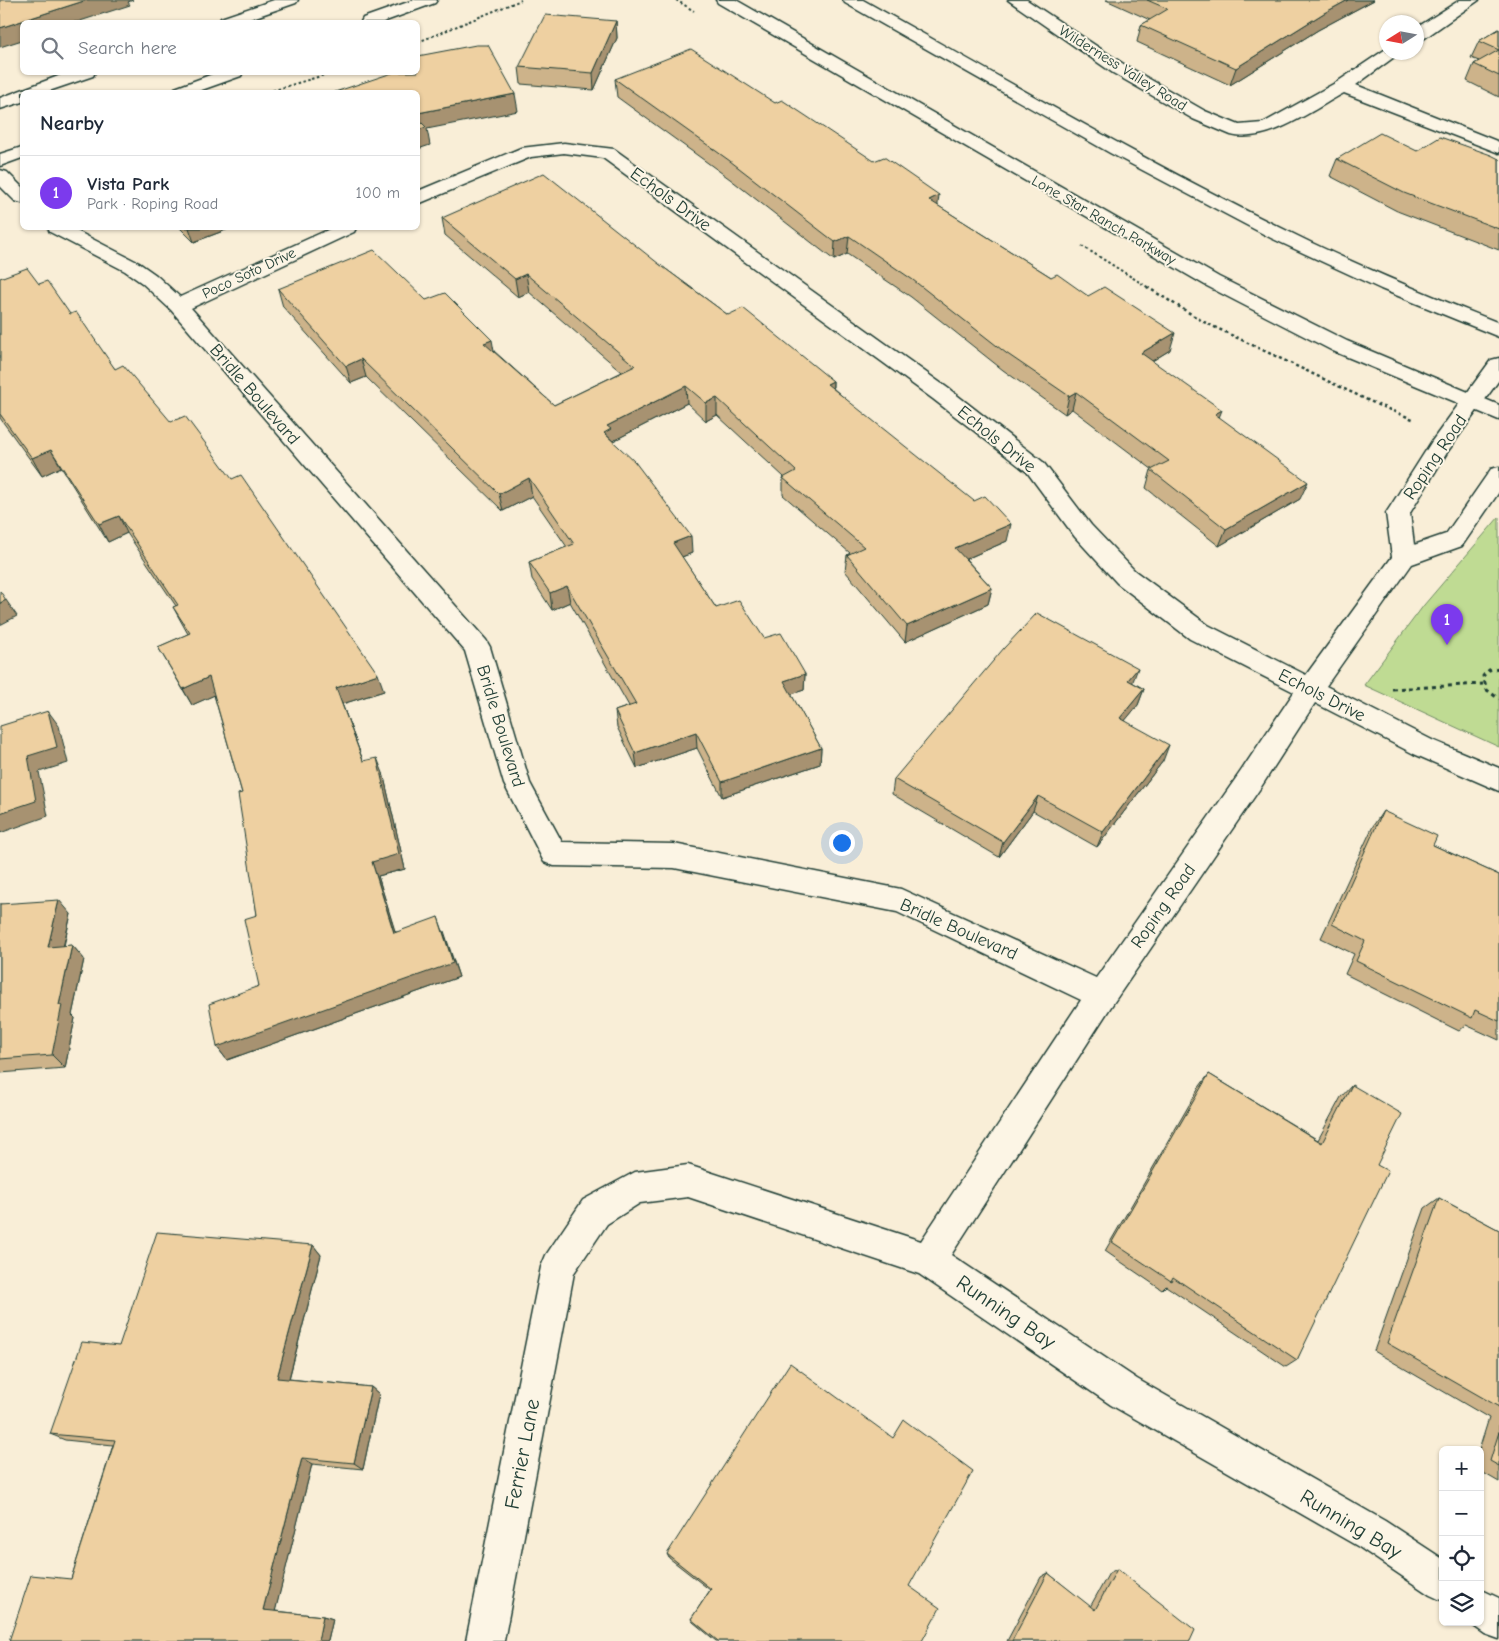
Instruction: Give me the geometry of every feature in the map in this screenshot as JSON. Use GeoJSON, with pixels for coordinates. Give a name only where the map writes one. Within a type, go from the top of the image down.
{"type":"FeatureCollection","features":[{"type":"Feature","properties":{"kind":"street"},"geometry":{"type":"LineString","coordinates":[[233,20],[290,0]]}},
{"type":"Feature","properties":{"kind":"street"},"geometry":{"type":"LineString","coordinates":[[374,20],[429,0]]}},
{"type":"Feature","properties":{"kind":"street","name":"Lone Star Ranch Parkway"},"geometry":{"type":"LineString","coordinates":[[724,0],[1205,277],[1340,346],[1499,413]]}},
{"type":"Feature","properties":{"kind":"street"},"geometry":{"type":"LineString","coordinates":[[851,0],[1138,159],[1279,234],[1337,262],[1499,331]]}},
{"type":"Feature","properties":{"kind":"street","name":"Wilderness Valley Road"},"geometry":{"type":"LineString","coordinates":[[1016,0],[1119,70],[1199,114],[1237,131],[1267,128],[1343,86],[1381,60]]}},
{"type":"Feature","properties":{"kind":"street"},"geometry":{"type":"LineString","coordinates":[[1424,31],[1471,0]]}},
{"type":"Feature","properties":{"kind":"street"},"geometry":{"type":"LineString","coordinates":[[37,90],[79,75]]}},
{"type":"Feature","properties":{"kind":"street"},"geometry":{"type":"LineString","coordinates":[[186,90],[227,75]]}},
{"type":"Feature","properties":{"kind":"street"},"geometry":{"type":"LineString","coordinates":[[1343,86],[1499,148]]}},
{"type":"Feature","properties":{"kind":"street"},"geometry":{"type":"LineString","coordinates":[[0,104],[20,97]]}},
{"type":"Feature","properties":{"kind":"street","name":"Echols Drive"},"geometry":{"type":"LineString","coordinates":[[420,197],[527,152],[564,148],[608,153],[925,383],[1035,467],[1083,531],[1126,577],[1199,632],[1423,747],[1499,780]]}},
{"type":"Feature","properties":{"kind":"street"},"geometry":{"type":"LineString","coordinates":[[0,160],[20,153]]}},
{"type":"Feature","properties":{"kind":"street"},"geometry":{"type":"LineString","coordinates":[[0,176],[20,195]]}},
{"type":"Feature","properties":{"kind":"street","name":"Bridle Boulevard"},"geometry":{"type":"LineString","coordinates":[[61,230],[132,267],[149,279],[178,306],[477,647],[517,784],[554,854],[674,856],[900,900],[1101,995]]}},
{"type":"Feature","properties":{"kind":"street","name":"Poco Soto Drive"},"geometry":{"type":"LineString","coordinates":[[178,306],[343,230]]}},
{"type":"Feature","properties":{"kind":"street","name":"Roping Road"},"geometry":{"type":"LineString","coordinates":[[928,1260],[1101,995],[1251,779],[1309,688],[1404,558],[1398,512],[1440,446],[1499,365]]}},
{"type":"Feature","properties":{"kind":"street"},"geometry":{"type":"LineString","coordinates":[[1404,558],[1454,540],[1499,474]]}},
{"type":"Feature","properties":{"kind":"street","name":"Running Bay"},"geometry":{"type":"LineString","coordinates":[[558,1267],[595,1212],[635,1188],[688,1181],[928,1260],[1124,1392],[1372,1534],[1442,1581]]}},
{"type":"Feature","properties":{"kind":"street","name":"Ferrier Lane"},"geometry":{"type":"LineString","coordinates":[[485,1641],[558,1267]]}},
{"type":"Feature","properties":{"kind":"street"},"geometry":{"type":"LineString","coordinates":[[1484,1611],[1499,1620]]}},
{"type":"Feature","properties":{"kind":"path"},"geometry":{"type":"LineString","coordinates":[[420,41],[521,0]]}},
{"type":"Feature","properties":{"kind":"path"},"geometry":{"type":"LineString","coordinates":[[275,90],[324,75]]}},
{"type":"Feature","properties":{"kind":"path"},"geometry":{"type":"LineString","coordinates":[[1499,668],[1489,670],[1483,676],[1483,684],[1487,691],[1499,699]]}},
{"type":"Feature","properties":{"kind":"path"},"geometry":{"type":"LineString","coordinates":[[1385,690],[1483,684]]}},
{"type":"Feature","properties":{"kind":"green space"},"geometry":{"type":"Polygon","coordinates":[[[1499,517],[1499,747],[1364,685],[1424,605],[1499,517]]]}},
{"type":"Feature","properties":{"kind":"building"},"geometry":{"type":"Polygon","coordinates":[[[0,0],[87,0],[20,20],[0,28],[0,0]]]}},
{"type":"Feature","properties":{"kind":"building"},"geometry":{"type":"Polygon","coordinates":[[[1147,0],[1348,0],[1236,68],[1141,25],[1168,9],[1147,0]]]}},
{"type":"Feature","properties":{"kind":"building"},"geometry":{"type":"Polygon","coordinates":[[[545,15],[616,21],[593,73],[519,67],[545,15]]]}},
{"type":"Feature","properties":{"kind":"building"},"geometry":{"type":"Polygon","coordinates":[[[1499,29],[1499,50],[1479,41],[1499,29]]]}},
{"type":"Feature","properties":{"kind":"building"},"geometry":{"type":"Polygon","coordinates":[[[476,45],[488,45],[515,94],[420,113],[420,90],[341,90],[386,75],[420,75],[420,56],[476,45]]]}},
{"type":"Feature","properties":{"kind":"building"},"geometry":{"type":"Polygon","coordinates":[[[691,49],[775,103],[782,100],[874,161],[884,157],[939,195],[929,200],[1051,277],[1057,274],[1088,296],[1104,287],[1175,333],[1141,353],[1222,410],[1215,414],[1308,482],[1226,529],[1151,470],[1169,461],[1076,392],[1069,396],[1006,353],[913,280],[849,236],[835,242],[730,161],[615,79],[691,49]]]}},
{"type":"Feature","properties":{"kind":"building"},"geometry":{"type":"Polygon","coordinates":[[[1499,50],[1499,76],[1474,64],[1499,50]]]}},
{"type":"Feature","properties":{"kind":"building"},"geometry":{"type":"Polygon","coordinates":[[[420,121],[426,127],[420,129],[420,121]]]}},
{"type":"Feature","properties":{"kind":"building"},"geometry":{"type":"Polygon","coordinates":[[[1380,133],[1417,151],[1440,137],[1499,159],[1499,229],[1404,193],[1337,159],[1380,133]]]}},
{"type":"Feature","properties":{"kind":"building"},"geometry":{"type":"Polygon","coordinates":[[[544,173],[659,264],[728,315],[743,308],[833,381],[827,384],[974,501],[985,496],[1011,524],[955,548],[992,588],[907,626],[847,555],[864,547],[783,478],[796,471],[717,398],[706,403],[686,386],[607,426],[611,429],[604,433],[635,462],[691,536],[673,543],[716,608],[739,600],[764,638],[781,633],[805,674],[784,681],[821,748],[722,782],[696,732],[635,753],[615,711],[636,704],[567,586],[550,593],[529,562],[574,544],[529,478],[499,494],[361,359],[346,366],[278,289],[374,250],[426,300],[445,293],[492,340],[484,343],[554,405],[635,366],[526,274],[515,279],[442,218],[544,173]]]}},
{"type":"Feature","properties":{"kind":"building"},"geometry":{"type":"Polygon","coordinates":[[[27,268],[39,284],[47,281],[70,314],[76,312],[115,369],[123,365],[171,422],[185,416],[232,479],[241,475],[378,674],[336,688],[363,761],[377,758],[399,854],[372,862],[394,933],[438,917],[453,963],[217,1047],[209,1004],[259,986],[244,919],[257,915],[238,794],[242,793],[209,677],[183,689],[158,647],[190,633],[173,607],[178,605],[119,516],[99,524],[51,450],[32,458],[0,414],[0,278],[27,268]]]}},
{"type":"Feature","properties":{"kind":"building"},"geometry":{"type":"Polygon","coordinates":[[[0,591],[6,600],[0,603],[0,591]]]}},
{"type":"Feature","properties":{"kind":"building"},"geometry":{"type":"Polygon","coordinates":[[[1037,613],[1138,668],[1128,680],[1144,689],[1120,718],[1169,745],[1103,832],[1038,796],[1003,842],[894,779],[1004,648],[1037,613]]]}},
{"type":"Feature","properties":{"kind":"building"},"geometry":{"type":"Polygon","coordinates":[[[48,711],[57,747],[28,756],[36,801],[0,813],[0,726],[48,711]]]}},
{"type":"Feature","properties":{"kind":"building"},"geometry":{"type":"Polygon","coordinates":[[[1383,811],[1437,836],[1433,845],[1499,875],[1499,1021],[1475,1010],[1472,1018],[1356,961],[1365,941],[1332,924],[1383,811]]]}},
{"type":"Feature","properties":{"kind":"building"},"geometry":{"type":"Polygon","coordinates":[[[59,900],[48,947],[72,945],[59,1005],[62,1005],[52,1055],[0,1059],[0,904],[59,900]]]}},
{"type":"Feature","properties":{"kind":"building"},"geometry":{"type":"Polygon","coordinates":[[[1209,1074],[1322,1143],[1352,1085],[1402,1114],[1377,1165],[1388,1171],[1297,1360],[1173,1277],[1171,1281],[1112,1242],[1209,1074]]]}},
{"type":"Feature","properties":{"kind":"building"},"geometry":{"type":"Polygon","coordinates":[[[1439,1198],[1499,1230],[1499,1407],[1387,1343],[1439,1198]]]}},
{"type":"Feature","properties":{"kind":"building"},"geometry":{"type":"Polygon","coordinates":[[[157,1232],[313,1245],[277,1378],[371,1387],[354,1463],[302,1458],[263,1610],[323,1616],[318,1641],[9,1641],[31,1575],[71,1579],[115,1440],[50,1434],[82,1342],[119,1346],[157,1232]]]}},
{"type":"Feature","properties":{"kind":"building"},"geometry":{"type":"Polygon","coordinates":[[[790,1363],[893,1438],[904,1420],[973,1471],[909,1586],[940,1608],[922,1641],[718,1641],[691,1619],[711,1589],[667,1554],[790,1363]]]}},
{"type":"Feature","properties":{"kind":"building"},"geometry":{"type":"Polygon","coordinates":[[[1499,1432],[1499,1466],[1490,1461],[1499,1432]]]}},
{"type":"Feature","properties":{"kind":"building"},"geometry":{"type":"Polygon","coordinates":[[[1117,1569],[1195,1630],[1190,1641],[1012,1641],[1048,1573],[1095,1610],[1117,1569]]]}},
{"type":"Feature","properties":{"kind":"place","name":"Vista Park"},"geometry":{"type":"Point","coordinates":[1447,645]}}]}
